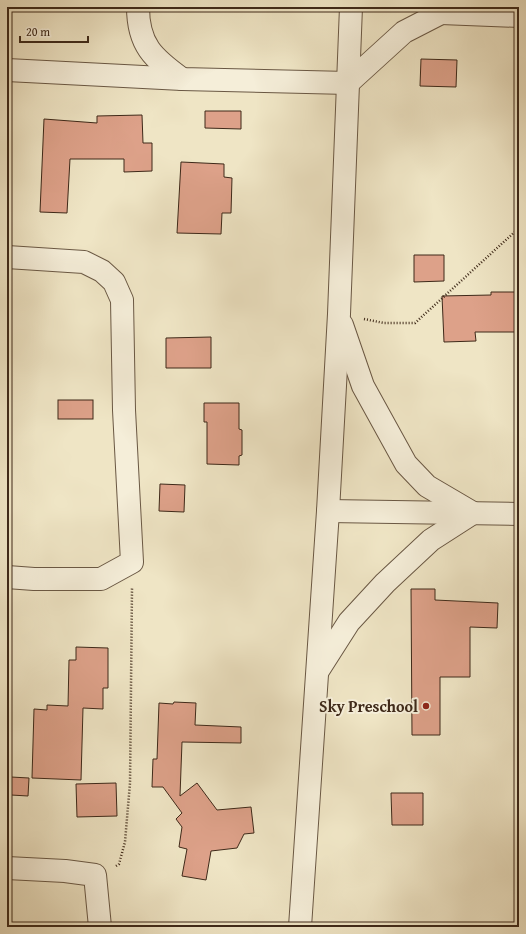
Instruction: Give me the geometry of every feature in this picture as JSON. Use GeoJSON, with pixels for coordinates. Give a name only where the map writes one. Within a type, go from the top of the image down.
{"type":"FeatureCollection","features":[{"type":"Feature","properties":{"kind":"street"},"geometry":{"type":"LineString","coordinates":[[138,7],[138,23],[143,41],[157,60],[182,79]]}},
{"type":"Feature","properties":{"kind":"street"},"geometry":{"type":"LineString","coordinates":[[300,927],[328,511],[339,314],[351,7]]}},
{"type":"Feature","properties":{"kind":"street"},"geometry":{"type":"LineString","coordinates":[[7,70],[182,79],[348,83],[404,32],[434,10],[519,16]]}},
{"type":"Feature","properties":{"kind":"street"},"geometry":{"type":"LineString","coordinates":[[7,258],[84,262],[102,271],[114,282],[122,300],[124,410],[132,562],[101,579],[34,579],[7,577]]}},
{"type":"Feature","properties":{"kind":"street"},"geometry":{"type":"LineString","coordinates":[[339,314],[363,386],[406,464],[427,486],[473,513]]}},
{"type":"Feature","properties":{"kind":"street"},"geometry":{"type":"LineString","coordinates":[[328,511],[519,514]]}},
{"type":"Feature","properties":{"kind":"street"},"geometry":{"type":"LineString","coordinates":[[317,673],[349,622],[385,583],[431,540],[473,513]]}},
{"type":"Feature","properties":{"kind":"street"},"geometry":{"type":"LineString","coordinates":[[7,868],[65,871],[95,875],[100,927]]}},
{"type":"Feature","properties":{"kind":"path"},"geometry":{"type":"LineString","coordinates":[[339,314],[384,323],[415,323],[519,228]]}},
{"type":"Feature","properties":{"kind":"path"},"geometry":{"type":"LineString","coordinates":[[95,875],[119,864],[126,842],[130,783],[132,562]]}},
{"type":"Feature","properties":{"kind":"building"},"geometry":{"type":"Polygon","coordinates":[[[421,59],[457,60],[456,87],[420,86],[421,59]]]}},
{"type":"Feature","properties":{"kind":"building"},"geometry":{"type":"Polygon","coordinates":[[[205,111],[241,111],[241,129],[205,128],[205,111]]]}},
{"type":"Feature","properties":{"kind":"building"},"geometry":{"type":"Polygon","coordinates":[[[142,115],[143,143],[152,143],[152,171],[124,172],[124,159],[70,159],[67,213],[40,212],[44,119],[97,123],[97,116],[142,115]]]}},
{"type":"Feature","properties":{"kind":"building"},"geometry":{"type":"Polygon","coordinates":[[[181,162],[224,164],[224,177],[232,178],[231,213],[222,213],[221,234],[177,233],[181,162]]]}},
{"type":"Feature","properties":{"kind":"building"},"geometry":{"type":"Polygon","coordinates":[[[414,255],[444,255],[444,281],[414,282],[414,255]]]}},
{"type":"Feature","properties":{"kind":"building"},"geometry":{"type":"Polygon","coordinates":[[[491,292],[519,292],[519,332],[475,332],[476,341],[444,342],[442,296],[491,295],[491,292]]]}},
{"type":"Feature","properties":{"kind":"building"},"geometry":{"type":"Polygon","coordinates":[[[211,337],[211,368],[166,368],[166,338],[211,337]]]}},
{"type":"Feature","properties":{"kind":"building"},"geometry":{"type":"Polygon","coordinates":[[[58,400],[93,400],[93,419],[58,419],[58,400]]]}},
{"type":"Feature","properties":{"kind":"building"},"geometry":{"type":"Polygon","coordinates":[[[204,403],[239,403],[239,429],[242,430],[242,455],[239,456],[239,465],[207,464],[207,422],[204,422],[204,403]]]}},
{"type":"Feature","properties":{"kind":"building"},"geometry":{"type":"Polygon","coordinates":[[[160,484],[185,485],[184,512],[159,511],[160,484]]]}},
{"type":"Feature","properties":{"kind":"building","name":"Sky Preschool"},"geometry":{"type":"Polygon","coordinates":[[[411,589],[435,589],[435,600],[498,603],[497,628],[470,627],[470,677],[440,677],[440,735],[412,735],[411,589]]]}},
{"type":"Feature","properties":{"kind":"building"},"geometry":{"type":"Polygon","coordinates":[[[76,647],[108,648],[108,688],[103,688],[103,709],[83,708],[81,780],[32,778],[34,709],[47,710],[47,705],[68,706],[69,660],[76,660],[76,647]]]}},
{"type":"Feature","properties":{"kind":"building"},"geometry":{"type":"Polygon","coordinates":[[[174,702],[196,703],[195,725],[241,727],[241,743],[182,742],[180,796],[197,783],[217,810],[251,807],[254,833],[244,834],[237,848],[211,851],[206,880],[182,876],[187,849],[179,847],[182,827],[176,819],[182,813],[163,787],[152,787],[153,759],[157,759],[159,703],[173,704],[174,702]]]}},
{"type":"Feature","properties":{"kind":"building"},"geometry":{"type":"Polygon","coordinates":[[[11,777],[29,778],[28,796],[11,795],[11,777]]]}},
{"type":"Feature","properties":{"kind":"building"},"geometry":{"type":"Polygon","coordinates":[[[116,783],[117,816],[77,817],[76,784],[116,783]]]}},
{"type":"Feature","properties":{"kind":"building"},"geometry":{"type":"Polygon","coordinates":[[[391,793],[423,793],[423,825],[392,825],[391,793]]]}},
{"type":"Feature","properties":{"kind":"place","name":"Sky Preschool"},"geometry":{"type":"Point","coordinates":[426,706]}}]}
